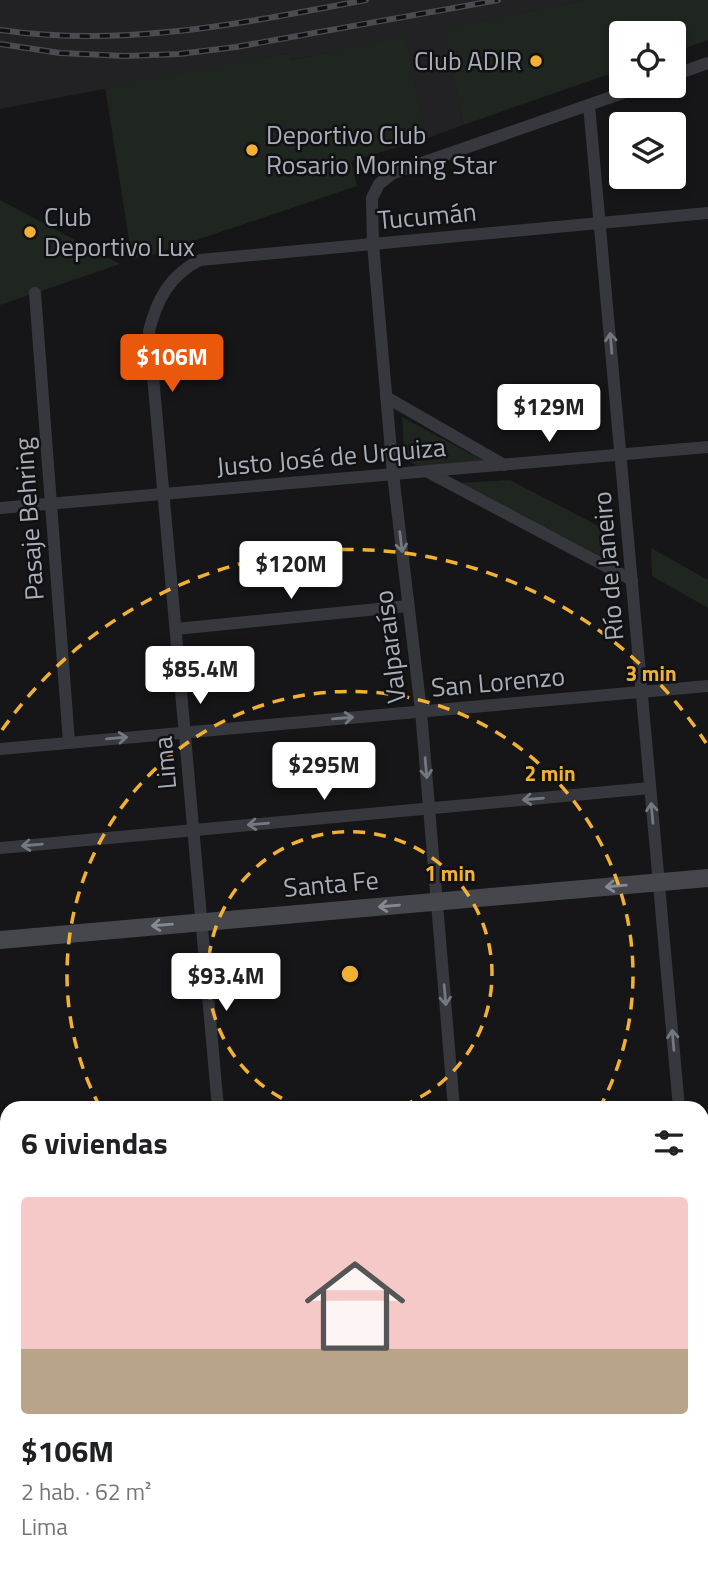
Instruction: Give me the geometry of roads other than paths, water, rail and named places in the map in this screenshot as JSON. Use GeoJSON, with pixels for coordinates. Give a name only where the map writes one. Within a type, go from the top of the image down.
{"type":"FeatureCollection","features":[{"type":"Feature","properties":{"kind":"main road","name":"Santa Fe"},"geometry":{"type":"LineString","coordinates":[[0,940],[708,878]]}},
{"type":"Feature","properties":{"kind":"street"},"geometry":{"type":"LineString","coordinates":[[686,71],[708,63]]}},
{"type":"Feature","properties":{"kind":"street"},"geometry":{"type":"LineString","coordinates":[[589,105],[609,98]]}},
{"type":"Feature","properties":{"kind":"street","name":"Valparaíso"},"geometry":{"type":"LineString","coordinates":[[453,1101],[421,711],[386,397],[373,244],[372,198],[379,184],[393,173],[589,105]]}},
{"type":"Feature","properties":{"kind":"street","name":"Río de Janeiro"},"geometry":{"type":"LineString","coordinates":[[589,105],[678,1101]]}},
{"type":"Feature","properties":{"kind":"street","name":"Tucumán"},"geometry":{"type":"LineString","coordinates":[[165,292],[182,269],[200,260],[708,213]]}},
{"type":"Feature","properties":{"kind":"street","name":"Lima"},"geometry":{"type":"LineString","coordinates":[[165,292],[149,331],[217,1101]]}},
{"type":"Feature","properties":{"kind":"street","name":"Pasaje Behring"},"geometry":{"type":"LineString","coordinates":[[35,293],[69,743]]}},
{"type":"Feature","properties":{"kind":"street"},"geometry":{"type":"LineString","coordinates":[[386,397],[504,465]]}},
{"type":"Feature","properties":{"kind":"street","name":"Justo José de Urquiza"},"geometry":{"type":"LineString","coordinates":[[0,508],[708,447]]}},
{"type":"Feature","properties":{"kind":"street"},"geometry":{"type":"LineString","coordinates":[[426,471],[632,580]]}},
{"type":"Feature","properties":{"kind":"street"},"geometry":{"type":"LineString","coordinates":[[176,629],[408,606]]}},
{"type":"Feature","properties":{"kind":"street","name":"San Lorenzo"},"geometry":{"type":"LineString","coordinates":[[0,748],[708,686]]}},
{"type":"Feature","properties":{"kind":"street"},"geometry":{"type":"LineString","coordinates":[[0,848],[650,788]]}},
{"type":"Feature","properties":{"kind":"railway"},"geometry":{"type":"LineString","coordinates":[[0,30],[47,35],[139,34],[229,24],[366,0]]}},
{"type":"Feature","properties":{"kind":"railway"},"geometry":{"type":"LineString","coordinates":[[0,44],[60,53],[125,56],[179,54],[236,47],[498,0]]}},
{"type":"Feature","properties":{"kind":"place","name":"Club ADIR"},"geometry":{"type":"Point","coordinates":[536,61]}},
{"type":"Feature","properties":{"kind":"place","name":"Deportivo Club Rosario Morning Star"},"geometry":{"type":"Point","coordinates":[252,150]}},
{"type":"Feature","properties":{"kind":"place","name":"Club Deportivo Lux"},"geometry":{"type":"Point","coordinates":[30,232]}}]}
